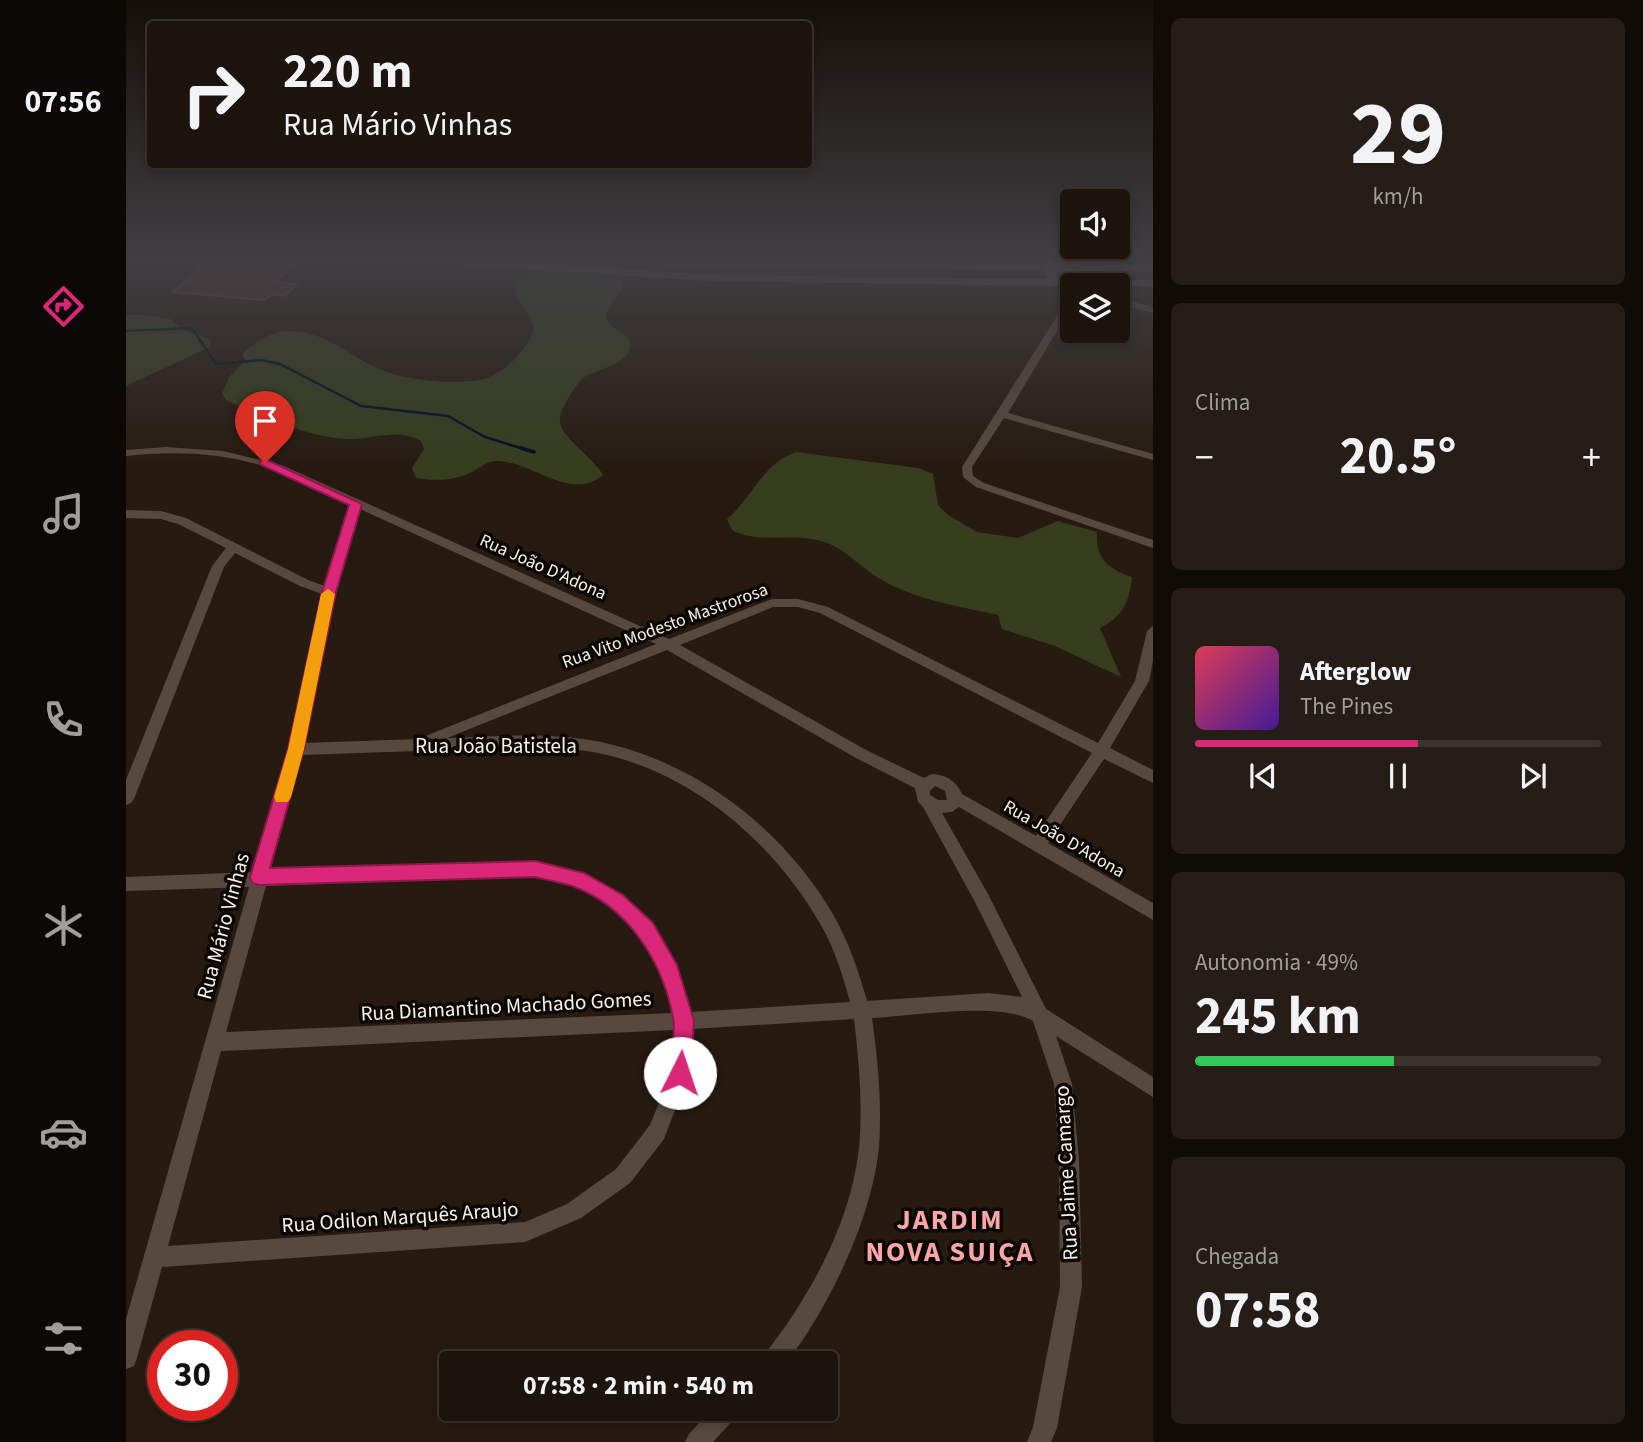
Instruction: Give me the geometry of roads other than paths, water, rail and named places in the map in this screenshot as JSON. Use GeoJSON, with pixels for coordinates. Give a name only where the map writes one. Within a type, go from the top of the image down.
{"type":"FeatureCollection","features":[{"type":"Feature","properties":{"kind":"street"},"geometry":{"type":"LineString","coordinates":[[1053,329],[967,467],[968,477],[979,485],[1153,544]]}},
{"type":"Feature","properties":{"kind":"street"},"geometry":{"type":"LineString","coordinates":[[1002,414],[1153,457]]}},
{"type":"Feature","properties":{"kind":"street","name":"Rua João D'Adona"},"geometry":{"type":"LineString","coordinates":[[126,453],[181,449],[215,451],[281,468],[666,643],[861,754],[924,785]]}},
{"type":"Feature","properties":{"kind":"street","name":"Rua Mário Vinhas"},"geometry":{"type":"LineString","coordinates":[[126,1358],[296,749],[329,592],[356,504]]}},
{"type":"Feature","properties":{"kind":"street"},"geometry":{"type":"LineString","coordinates":[[126,514],[161,515],[183,521],[304,583],[329,592]]}},
{"type":"Feature","properties":{"kind":"street"},"geometry":{"type":"LineString","coordinates":[[126,799],[218,566],[234,546]]}},
{"type":"Feature","properties":{"kind":"street","name":"Rua Vito Modesto Mastrorosa"},"geometry":{"type":"LineString","coordinates":[[413,745],[772,603],[798,603],[824,610],[1153,778]]}},
{"type":"Feature","properties":{"kind":"street"},"geometry":{"type":"LineString","coordinates":[[1038,846],[1101,751],[1142,681],[1153,631]]}},
{"type":"Feature","properties":{"kind":"street","name":"Rua João Batistela"},"geometry":{"type":"LineString","coordinates":[[296,749],[568,743],[617,752],[654,765],[716,798],[767,839],[810,891],[843,951],[861,1010],[871,1104],[864,1173],[844,1239],[812,1308],[781,1351]]}},
{"type":"Feature","properties":{"kind":"street"},"geometry":{"type":"LineString","coordinates":[[932,780],[944,782],[953,789],[956,798],[947,808],[930,805],[922,793],[924,785],[932,780]]}},
{"type":"Feature","properties":{"kind":"street","name":"Rua João D'Adona"},"geometry":{"type":"LineString","coordinates":[[956,798],[1153,912]]}},
{"type":"Feature","properties":{"kind":"street","name":"Rua Jaime Camargo"},"geometry":{"type":"LineString","coordinates":[[930,805],[1041,1015],[1063,1084],[1069,1160],[1071,1287],[1045,1428],[1040,1442]]}},
{"type":"Feature","properties":{"kind":"street","name":"Rua Odilon Marquês Araujo"},"geometry":{"type":"LineString","coordinates":[[126,884],[259,877],[535,869],[577,879],[616,901],[646,929],[670,972],[684,1021],[680,1073],[657,1132],[623,1176],[574,1211],[525,1232],[155,1258]]}},
{"type":"Feature","properties":{"kind":"street","name":"Rua Diamantino Machado Gomes"},"geometry":{"type":"LineString","coordinates":[[215,1042],[684,1021],[988,1002],[1024,1006],[1153,1088]]}},
{"type":"Feature","properties":{"kind":"street"},"geometry":{"type":"LineString","coordinates":[[697,1442],[717,1421]]}},
{"type":"Feature","properties":{"kind":"waterway"},"geometry":{"type":"LineString","coordinates":[[126,331],[164,329]]}},
{"type":"Feature","properties":{"kind":"waterway"},"geometry":{"type":"LineString","coordinates":[[193,329],[216,364],[261,360],[280,364],[361,406],[448,416],[485,437],[527,450]]}},
{"type":"Feature","properties":{"kind":"waterway"},"geometry":{"type":"LineString","coordinates":[[521,448],[534,452]]}},
{"type":"Feature","properties":{"kind":"district","name":"JARDIM NOVA SUIÇA"},"geometry":{"type":"Point","coordinates":[950,1236]}}]}
